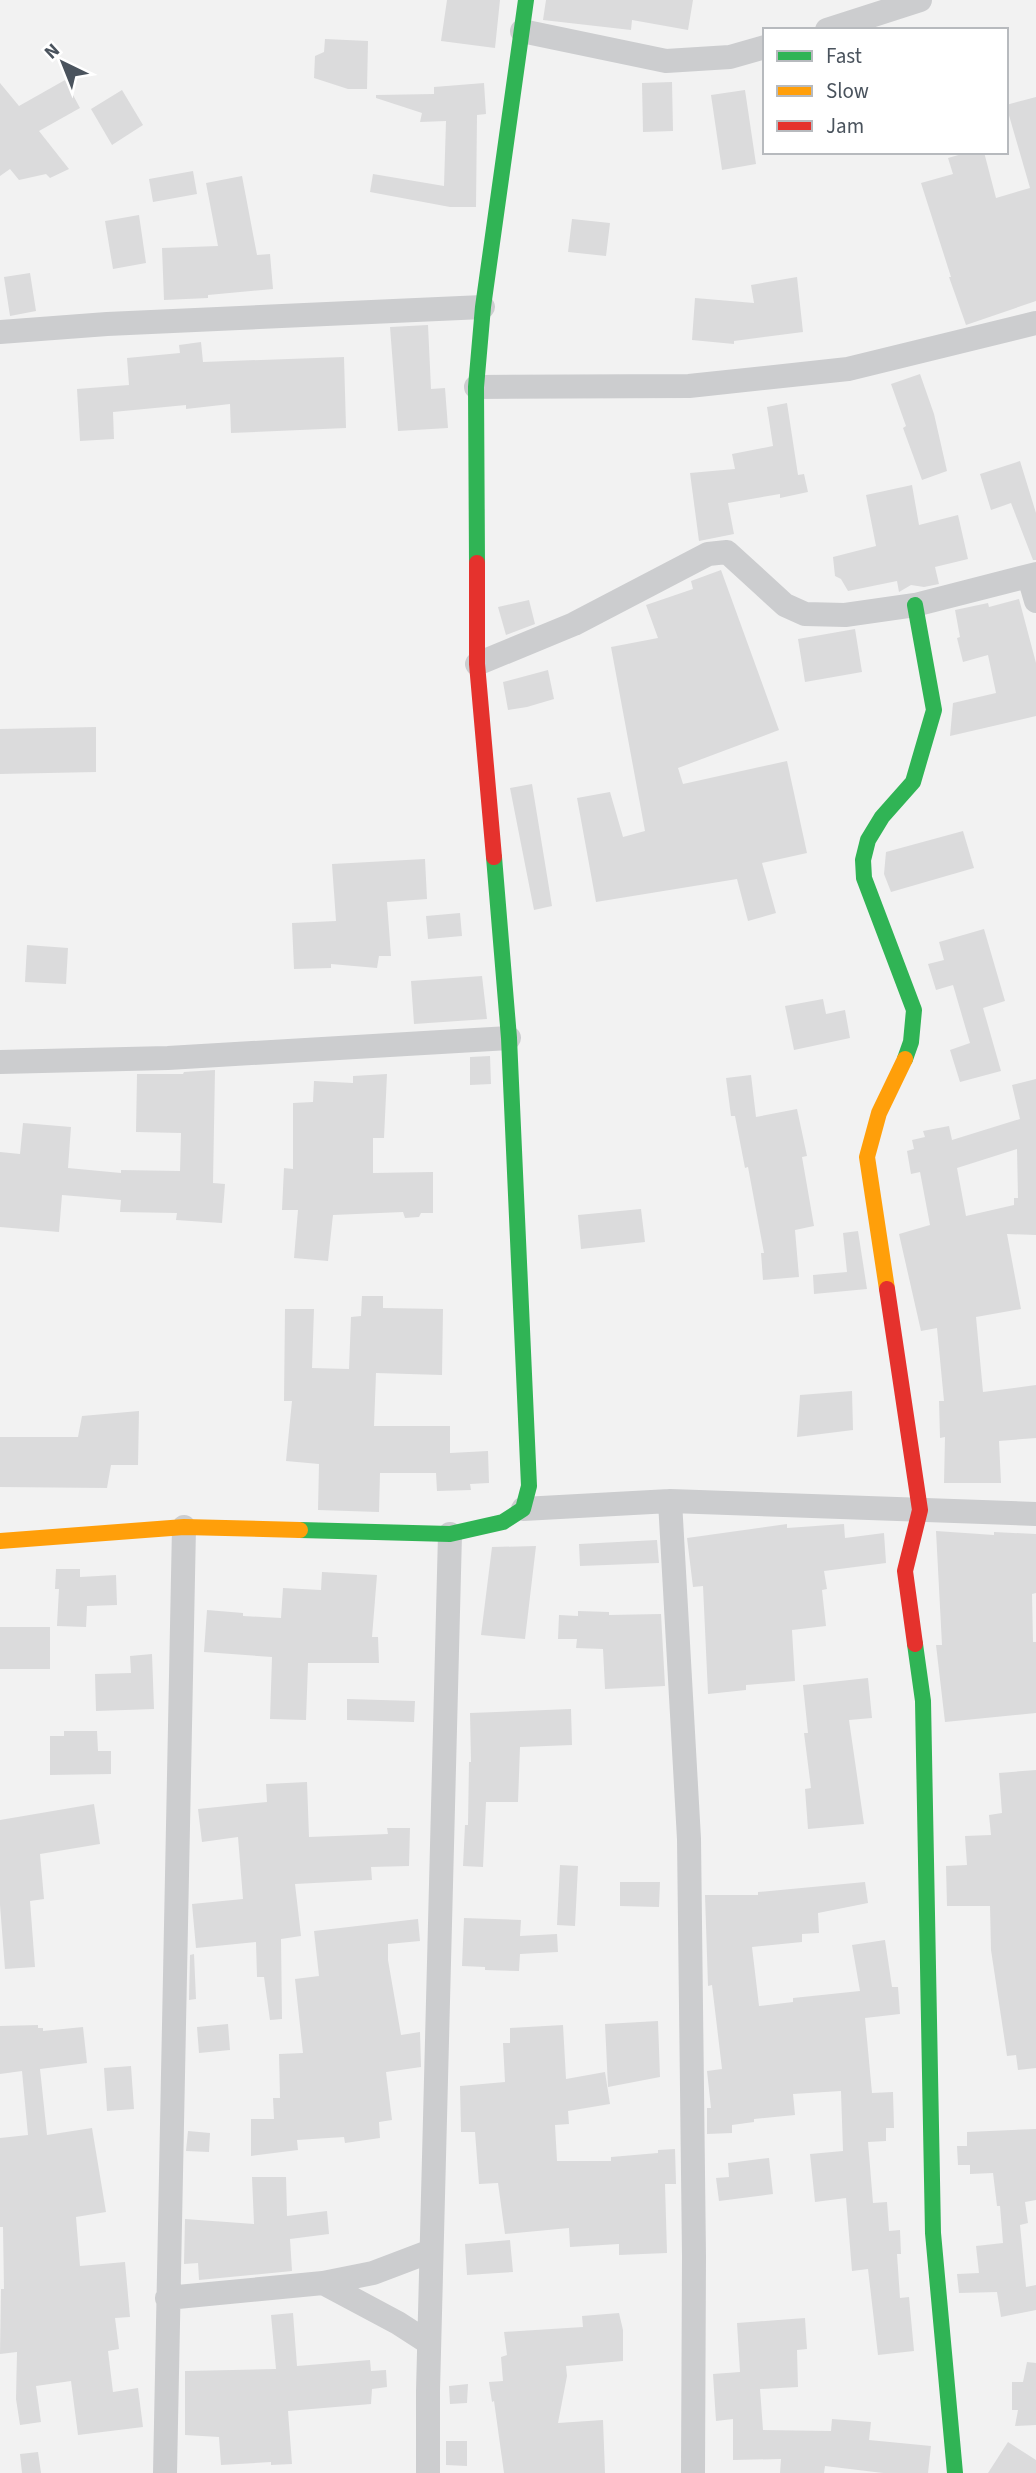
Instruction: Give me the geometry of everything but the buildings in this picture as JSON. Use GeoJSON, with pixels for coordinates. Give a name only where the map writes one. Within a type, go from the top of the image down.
{"type":"FeatureCollection","features":[{"type":"Feature","properties":{"kind":"street"},"geometry":{"type":"LineString","coordinates":[[523,1509],[529,1486],[509,1038],[477,664],[476,387],[483,307],[526,0]]}},
{"type":"Feature","properties":{"kind":"street"},"geometry":{"type":"LineString","coordinates":[[833,28],[920,0]]}},
{"type":"Feature","properties":{"kind":"street"},"geometry":{"type":"LineString","coordinates":[[522,31],[666,61],[730,57],[763,48]]}},
{"type":"Feature","properties":{"kind":"street"},"geometry":{"type":"LineString","coordinates":[[0,332],[107,324],[483,307]]}},
{"type":"Feature","properties":{"kind":"street"},"geometry":{"type":"LineString","coordinates":[[476,387],[689,386],[835,370],[1036,323]]}},
{"type":"Feature","properties":{"kind":"street"},"geometry":{"type":"LineString","coordinates":[[477,664],[574,624],[708,554],[727,552],[785,605],[805,614],[845,615],[915,605],[1032,576],[1036,601]]}},
{"type":"Feature","properties":{"kind":"street"},"geometry":{"type":"LineString","coordinates":[[915,605],[934,710],[913,782],[882,817],[868,840],[863,860],[864,878],[914,1010],[911,1041],[878,1113],[867,1157],[920,1510],[905,1571],[923,1701],[933,2233],[955,2473]]}},
{"type":"Feature","properties":{"kind":"street"},"geometry":{"type":"LineString","coordinates":[[0,1062],[169,1058],[509,1038]]}},
{"type":"Feature","properties":{"kind":"street"},"geometry":{"type":"LineString","coordinates":[[670,1501],[689,1839],[694,2256],[693,2473]]}},
{"type":"Feature","properties":{"kind":"street"},"geometry":{"type":"LineString","coordinates":[[0,1541],[184,1527],[450,1534],[503,1522],[523,1509],[670,1501],[1036,1514]]}},
{"type":"Feature","properties":{"kind":"street"},"geometry":{"type":"LineString","coordinates":[[165,2473],[184,1527]]}},
{"type":"Feature","properties":{"kind":"street"},"geometry":{"type":"LineString","coordinates":[[428,2473],[431,2251],[450,1534]]}},
{"type":"Feature","properties":{"kind":"street"},"geometry":{"type":"LineString","coordinates":[[167,2298],[323,2283],[373,2273],[431,2251]]}},
{"type":"Feature","properties":{"kind":"street"},"geometry":{"type":"LineString","coordinates":[[323,2283],[398,2322],[429,2343]]}},
{"type":"Feature","properties":{"kind":"traffic: fast"},"geometry":{"type":"LineString","coordinates":[[477,563],[476,387],[483,307],[526,0]]}},
{"type":"Feature","properties":{"kind":"traffic: fast"},"geometry":{"type":"LineString","coordinates":[[905,1059],[911,1042],[914,1010],[864,878],[863,860],[868,840],[882,817],[913,782],[934,710],[915,605]]}},
{"type":"Feature","properties":{"kind":"traffic: fast"},"geometry":{"type":"LineString","coordinates":[[300,1530],[450,1534],[503,1522],[523,1509],[529,1486],[509,1038],[494,857]]}},
{"type":"Feature","properties":{"kind":"traffic: fast"},"geometry":{"type":"LineString","coordinates":[[915,1644],[923,1701],[933,2233],[955,2473]]}},
{"type":"Feature","properties":{"kind":"traffic: slow"},"geometry":{"type":"LineString","coordinates":[[887,1289],[867,1157],[879,1113],[905,1059]]}},
{"type":"Feature","properties":{"kind":"traffic: slow"},"geometry":{"type":"LineString","coordinates":[[0,1541],[184,1527],[300,1530]]}},
{"type":"Feature","properties":{"kind":"traffic: jam"},"geometry":{"type":"LineString","coordinates":[[477,563],[477,664],[494,857]]}},
{"type":"Feature","properties":{"kind":"traffic: jam"},"geometry":{"type":"LineString","coordinates":[[887,1289],[920,1510],[905,1571],[915,1644]]}}]}
